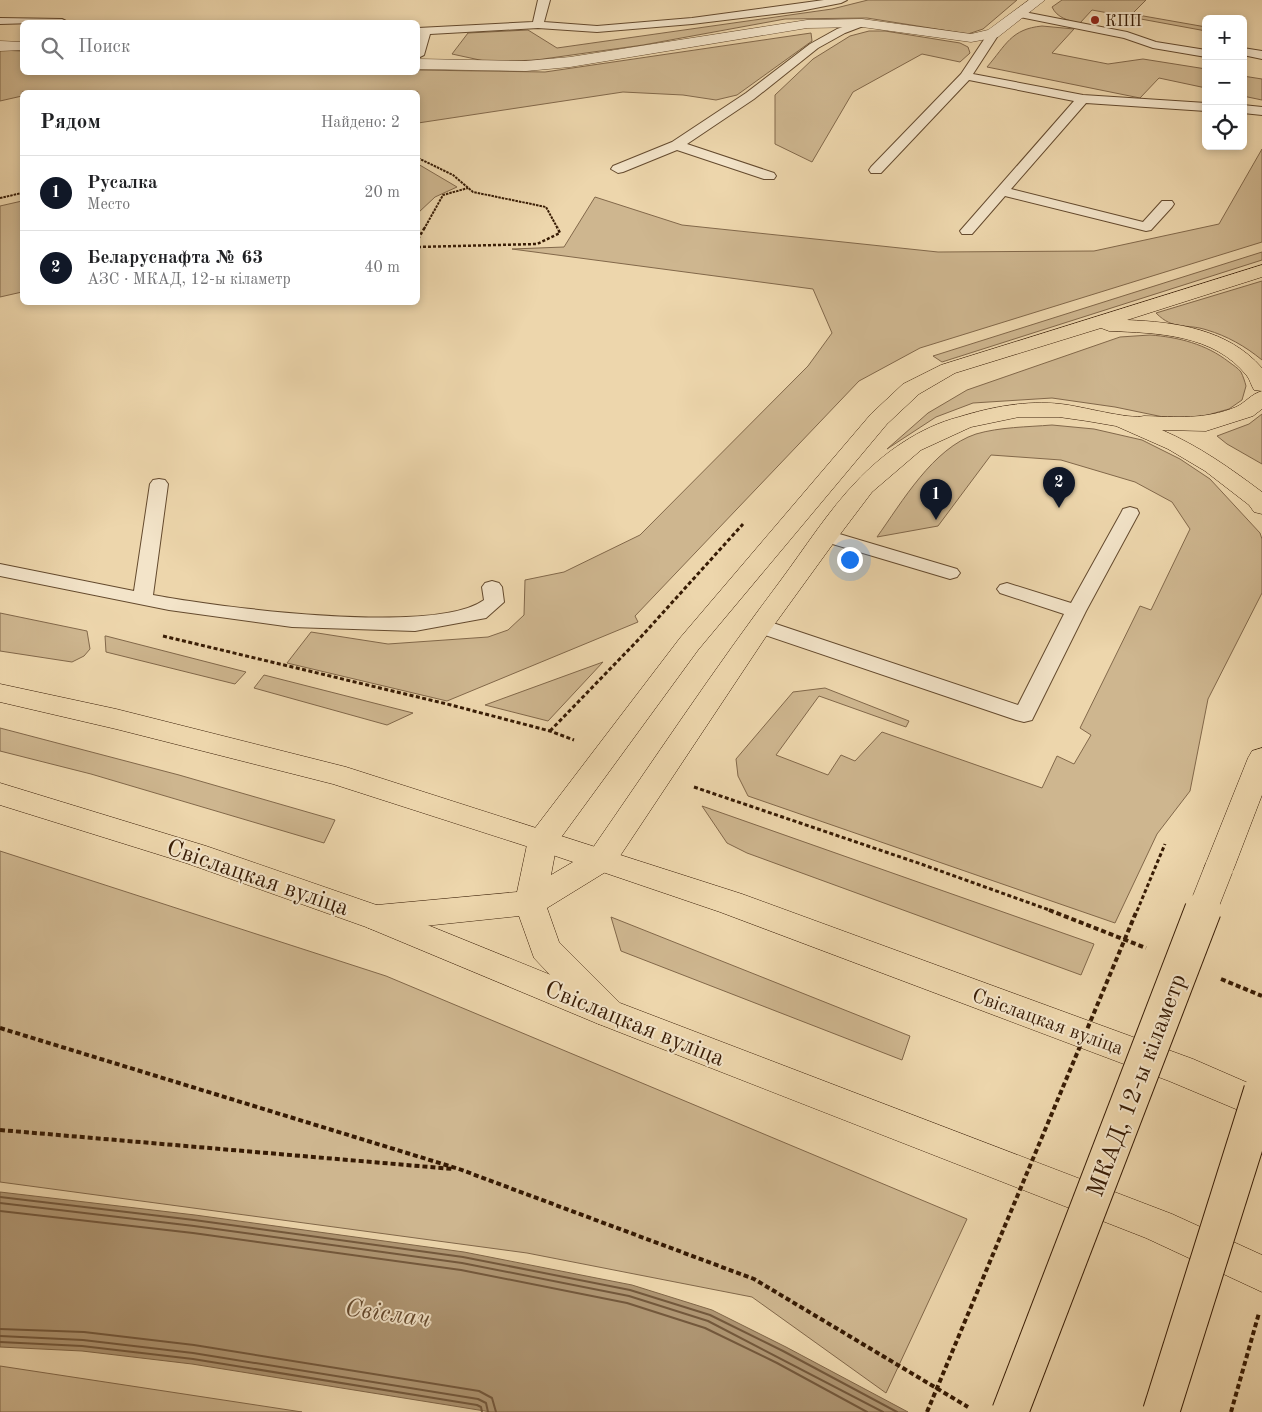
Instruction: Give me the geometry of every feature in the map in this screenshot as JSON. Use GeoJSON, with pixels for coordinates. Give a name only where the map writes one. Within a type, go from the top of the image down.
{"type":"FeatureCollection","features":[{"type":"Feature","properties":{"kind":"main road"},"geometry":{"type":"LineString","coordinates":[[608,1013],[545,950],[530,903],[543,840],[689,644],[879,419],[911,389],[948,369],[1262,271]]}},
{"type":"Feature","properties":{"kind":"main road"},"geometry":{"type":"LineString","coordinates":[[1090,324],[1139,326],[1184,331],[1215,341],[1248,366],[1259,377],[1262,385]]}},
{"type":"Feature","properties":{"kind":"main road"},"geometry":{"type":"LineString","coordinates":[[377,918],[530,903],[601,860],[760,626],[826,536],[864,487],[913,445],[964,422],[1019,410],[1059,410],[1122,422],[1206,424],[1245,411],[1262,398]]}},
{"type":"Feature","properties":{"kind":"main road"},"geometry":{"type":"LineString","coordinates":[[1122,422],[1176,444],[1213,466],[1257,500],[1262,507]]}},
{"type":"Feature","properties":{"kind":"main road","name":"Свіслацкая вуліца"},"geometry":{"type":"LineString","coordinates":[[0,693],[116,719],[336,774],[543,840],[740,906],[1181,1070],[1262,1105]]}},
{"type":"Feature","properties":{"kind":"main road","name":"МКАД, 12-ы кіламетр"},"geometry":{"type":"LineString","coordinates":[[1010,1412],[1262,758]]}},
{"type":"Feature","properties":{"kind":"main road","name":"Свіслацкая вуліца"},"geometry":{"type":"LineString","coordinates":[[0,794],[195,854],[377,918],[608,1013],[1160,1226],[1262,1274]]}},
{"type":"Feature","properties":{"kind":"main road"},"geometry":{"type":"LineString","coordinates":[[1161,1412],[1262,1091]]}},
{"type":"Feature","properties":{"kind":"street"},"geometry":{"type":"LineString","coordinates":[[420,64],[535,65],[570,62],[798,25],[862,23],[971,38],[993,34],[1038,0]]}},
{"type":"Feature","properties":{"kind":"street"},"geometry":{"type":"LineString","coordinates":[[0,46],[20,46]]}},
{"type":"Feature","properties":{"kind":"lane"},"geometry":{"type":"LineString","coordinates":[[538,26],[544,0]]}},
{"type":"Feature","properties":{"kind":"lane"},"geometry":{"type":"LineString","coordinates":[[421,31],[538,26],[597,29],[692,21],[800,8],[841,0]]}},
{"type":"Feature","properties":{"kind":"lane"},"geometry":{"type":"LineString","coordinates":[[1019,14],[1202,49]]}},
{"type":"Feature","properties":{"kind":"lane"},"geometry":{"type":"LineString","coordinates":[[0,21],[20,21]]}},
{"type":"Feature","properties":{"kind":"lane"},"geometry":{"type":"LineString","coordinates":[[618,168],[677,145],[750,96],[814,46],[841,31],[862,23]]}},
{"type":"Feature","properties":{"kind":"lane"},"geometry":{"type":"LineString","coordinates":[[876,170],[966,76],[993,34]]}},
{"type":"Feature","properties":{"kind":"lane"},"geometry":{"type":"LineString","coordinates":[[1126,35],[1153,45],[1202,53]]}},
{"type":"Feature","properties":{"kind":"lane"},"geometry":{"type":"LineString","coordinates":[[1156,40],[1202,44]]}},
{"type":"Feature","properties":{"kind":"lane"},"geometry":{"type":"LineString","coordinates":[[966,76],[1082,99],[1202,107]]}},
{"type":"Feature","properties":{"kind":"lane"},"geometry":{"type":"LineString","coordinates":[[967,231],[1082,99]]}},
{"type":"Feature","properties":{"kind":"lane"},"geometry":{"type":"LineString","coordinates":[[1247,110],[1262,111]]}},
{"type":"Feature","properties":{"kind":"lane"},"geometry":{"type":"LineString","coordinates":[[677,145],[769,176]]}},
{"type":"Feature","properties":{"kind":"lane"},"geometry":{"type":"LineString","coordinates":[[1002,191],[1146,227],[1167,204]]}},
{"type":"Feature","properties":{"kind":"lane"},"geometry":{"type":"LineString","coordinates":[[144,599],[159,484]]}},
{"type":"Feature","properties":{"kind":"lane"},"geometry":{"type":"LineString","coordinates":[[760,626],[1024,715],[1076,611],[1130,513]]}},
{"type":"Feature","properties":{"kind":"lane"},"geometry":{"type":"LineString","coordinates":[[826,536],[950,573]]}},
{"type":"Feature","properties":{"kind":"lane"},"geometry":{"type":"LineString","coordinates":[[0,570],[144,599],[292,620],[415,624],[479,613],[494,602],[492,587]]}},
{"type":"Feature","properties":{"kind":"lane"},"geometry":{"type":"LineString","coordinates":[[1007,589],[1076,611]]}},
{"type":"Feature","properties":{"kind":"path"},"geometry":{"type":"LineString","coordinates":[[420,159],[453,174],[473,192],[546,207],[560,233],[538,244],[420,247]]}},
{"type":"Feature","properties":{"kind":"path"},"geometry":{"type":"LineString","coordinates":[[420,235],[443,195],[469,188]]}},
{"type":"Feature","properties":{"kind":"path"},"geometry":{"type":"LineString","coordinates":[[0,198],[20,193]]}},
{"type":"Feature","properties":{"kind":"path"},"geometry":{"type":"LineString","coordinates":[[154,633],[451,705],[550,731],[574,740]]}},
{"type":"Feature","properties":{"kind":"path"},"geometry":{"type":"LineString","coordinates":[[687,785],[874,848],[1066,917],[1153,951]]}},
{"type":"Feature","properties":{"kind":"path"},"geometry":{"type":"LineString","coordinates":[[927,1412],[1165,844]]}},
{"type":"Feature","properties":{"kind":"path"},"geometry":{"type":"LineString","coordinates":[[1216,977],[1262,996]]}},
{"type":"Feature","properties":{"kind":"path"},"geometry":{"type":"LineString","coordinates":[[0,1028],[459,1169],[754,1279],[977,1412]]}},
{"type":"Feature","properties":{"kind":"path"},"geometry":{"type":"LineString","coordinates":[[0,1130],[459,1169]]}},
{"type":"Feature","properties":{"kind":"path"},"geometry":{"type":"LineString","coordinates":[[1230,1412],[1262,1303]]}},
{"type":"Feature","properties":{"kind":"shaded area"},"geometry":{"type":"Polygon","coordinates":[[[868,0],[1017,0],[983,29],[968,34],[867,18],[785,19],[643,45],[536,60],[489,62],[452,54],[468,33],[528,30],[557,48],[832,9],[868,0]]]}},
{"type":"Feature","properties":{"kind":"shaded area"},"geometry":{"type":"Polygon","coordinates":[[[1062,0],[1146,0],[1132,14],[1202,26],[1202,30],[1092,10],[1080,23],[1057,14],[1052,7],[1062,0]]]}},
{"type":"Feature","properties":{"kind":"shaded area"},"geometry":{"type":"Polygon","coordinates":[[[1042,26],[1074,29],[1052,53],[1108,64],[1143,59],[1202,68],[1202,87],[1159,78],[1140,98],[987,67],[1010,39],[1016,34],[1042,26]]]}},
{"type":"Feature","properties":{"kind":"shaded area"},"geometry":{"type":"Polygon","coordinates":[[[869,31],[885,31],[960,43],[968,47],[970,53],[960,62],[922,54],[853,92],[812,162],[775,144],[775,95],[813,59],[850,36],[869,31]]]}},
{"type":"Feature","properties":{"kind":"shaded area"},"geometry":{"type":"Polygon","coordinates":[[[811,33],[812,41],[737,95],[716,100],[683,95],[623,92],[420,123],[420,90],[20,90],[20,96],[0,101],[0,50],[20,51],[20,75],[420,75],[420,70],[545,72],[811,33]]]}},
{"type":"Feature","properties":{"kind":"shaded area"},"geometry":{"type":"Polygon","coordinates":[[[1247,77],[1262,79],[1262,100],[1247,97],[1247,77]]]}},
{"type":"Feature","properties":{"kind":"shaded area"},"geometry":{"type":"Polygon","coordinates":[[[1262,149],[1262,242],[920,348],[859,381],[635,616],[638,622],[447,701],[287,663],[311,632],[388,644],[488,637],[508,630],[524,615],[525,580],[564,572],[640,535],[808,366],[832,333],[813,289],[512,249],[564,247],[595,197],[682,225],[938,252],[1094,251],[1219,224],[1262,149]]]}},
{"type":"Feature","properties":{"kind":"shaded area"},"geometry":{"type":"Polygon","coordinates":[[[420,165],[457,187],[435,197],[420,211],[420,165]]]}},
{"type":"Feature","properties":{"kind":"shaded area"},"geometry":{"type":"Polygon","coordinates":[[[20,201],[20,292],[0,297],[0,206],[20,201]]]}},
{"type":"Feature","properties":{"kind":"shaded area"},"geometry":{"type":"Polygon","coordinates":[[[1262,252],[1262,260],[942,362],[933,356],[1262,252]]]}},
{"type":"Feature","properties":{"kind":"shaded area"},"geometry":{"type":"Polygon","coordinates":[[[1262,281],[1262,360],[1229,338],[1207,330],[1168,322],[1156,313],[1262,281]]]}},
{"type":"Feature","properties":{"kind":"shaded area"},"geometry":{"type":"Polygon","coordinates":[[[1150,335],[1191,342],[1211,350],[1229,362],[1241,372],[1244,379],[1246,386],[1242,400],[1229,409],[1204,416],[1173,419],[1115,407],[1052,398],[973,403],[936,417],[887,449],[928,413],[967,390],[1120,337],[1150,335]]]}},
{"type":"Feature","properties":{"kind":"shaded area"},"geometry":{"type":"Polygon","coordinates":[[[1262,414],[1262,464],[1227,444],[1217,436],[1249,424],[1262,414]]]}},
{"type":"Feature","properties":{"kind":"shaded area"},"geometry":{"type":"Polygon","coordinates":[[[1052,425],[1094,429],[1142,440],[1180,459],[1210,479],[1260,533],[1262,539],[1262,593],[1208,699],[1190,791],[1157,834],[1115,923],[748,796],[738,776],[736,759],[793,692],[825,688],[909,721],[906,727],[819,696],[776,755],[828,775],[841,755],[855,761],[882,732],[1042,788],[1057,756],[1074,764],[1091,735],[1080,728],[1140,606],[1151,610],[1190,529],[1172,502],[1135,482],[1061,460],[991,455],[938,526],[877,537],[908,493],[932,464],[960,441],[976,434],[994,430],[1052,425]]]}},
{"type":"Feature","properties":{"kind":"shaded area"},"geometry":{"type":"Polygon","coordinates":[[[0,613],[87,631],[90,649],[84,656],[72,662],[0,651],[0,613]]]}},
{"type":"Feature","properties":{"kind":"shaded area"},"geometry":{"type":"Polygon","coordinates":[[[105,636],[246,672],[235,684],[106,652],[105,636]]]}},
{"type":"Feature","properties":{"kind":"shaded area"},"geometry":{"type":"Polygon","coordinates":[[[603,662],[548,721],[485,705],[603,662]]]}},
{"type":"Feature","properties":{"kind":"shaded area"},"geometry":{"type":"Polygon","coordinates":[[[264,675],[413,713],[387,725],[254,688],[264,675]]]}},
{"type":"Feature","properties":{"kind":"shaded area"},"geometry":{"type":"Polygon","coordinates":[[[0,728],[179,775],[335,820],[324,843],[91,774],[0,751],[0,728]]]}},
{"type":"Feature","properties":{"kind":"shaded area"},"geometry":{"type":"Polygon","coordinates":[[[702,806],[1094,944],[1081,975],[747,853],[727,843],[702,806]]]}},
{"type":"Feature","properties":{"kind":"shaded area"},"geometry":{"type":"Polygon","coordinates":[[[0,851],[386,976],[967,1219],[886,1393],[752,1297],[527,1253],[0,1182],[0,851]]]}},
{"type":"Feature","properties":{"kind":"shaded area"},"geometry":{"type":"Polygon","coordinates":[[[611,917],[910,1036],[902,1060],[621,951],[611,917]]]}},
{"type":"Feature","properties":{"kind":"shaded area"},"geometry":{"type":"Polygon","coordinates":[[[0,1366],[302,1412],[0,1412],[0,1366]]]}},
{"type":"Feature","properties":{"kind":"water","name":"Свіслач"},"geometry":{"type":"Polygon","coordinates":[[[0,1192],[195,1215],[464,1252],[632,1285],[712,1310],[908,1412],[491,1412],[192,1364],[82,1351],[0,1347],[0,1192]]]}},
{"type":"Feature","properties":{"kind":"place","name":"КПП"},"geometry":{"type":"Point","coordinates":[1095,20]}},
{"type":"Feature","properties":{"kind":"place","name":"Беларуснафта № 63"},"geometry":{"type":"Point","coordinates":[1059,508]}},
{"type":"Feature","properties":{"kind":"place","name":"Русалка"},"geometry":{"type":"Point","coordinates":[936,520]}}]}
